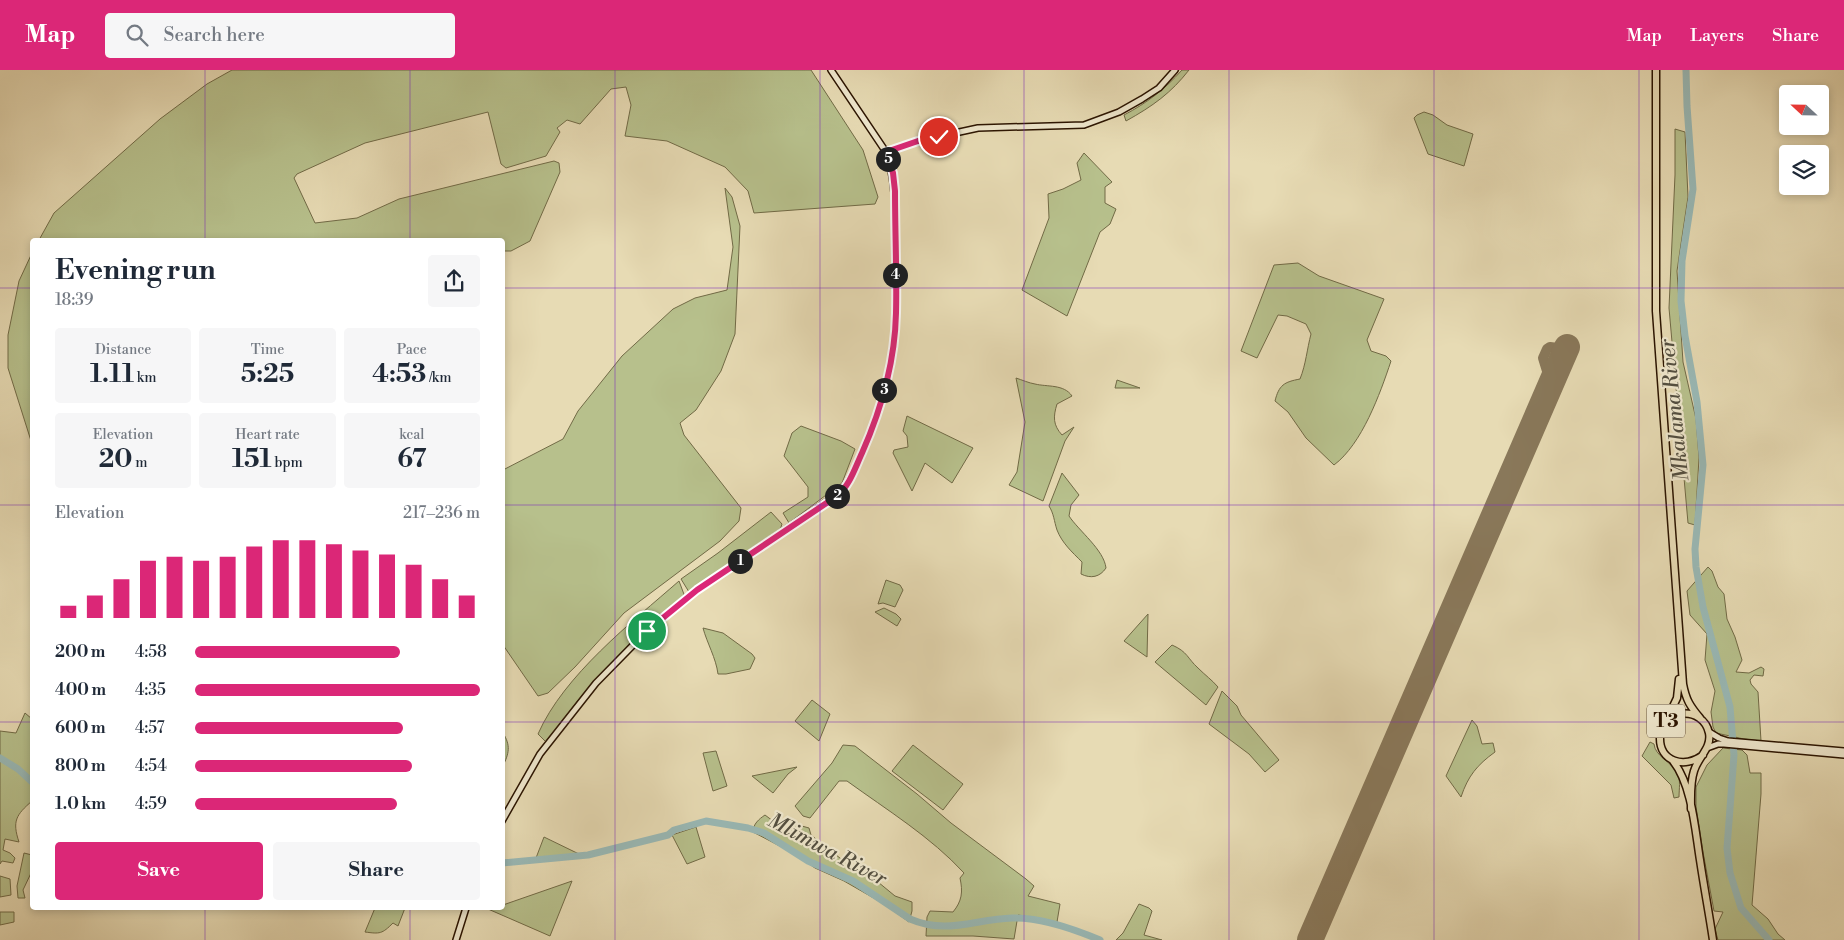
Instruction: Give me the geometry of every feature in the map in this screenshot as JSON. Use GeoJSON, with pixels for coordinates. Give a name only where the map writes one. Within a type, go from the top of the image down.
{"type":"FeatureCollection","features":[{"type":"Feature","properties":{"kind":"highway","name":"T3"},"geometry":{"type":"LineString","coordinates":[[1656,70],[1656,311],[1679,642],[1685,697],[1709,732],[1708,748],[1696,766],[1692,778],[1692,809]]}},
{"type":"Feature","properties":{"kind":"highway","name":"T3"},"geometry":{"type":"LineString","coordinates":[[1679,642],[1679,690],[1673,709],[1660,732],[1660,745],[1667,756],[1680,769],[1692,809],[1713,940]]}},
{"type":"Feature","properties":{"kind":"highway","name":"T3"},"geometry":{"type":"LineString","coordinates":[[1666,721],[1679,713],[1687,713],[1700,718]]}},
{"type":"Feature","properties":{"kind":"highway","name":"T3"},"geometry":{"type":"LineString","coordinates":[[1672,760],[1685,763],[1692,762],[1703,755]]}},
{"type":"Feature","properties":{"kind":"street"},"geometry":{"type":"LineString","coordinates":[[505,816],[540,754],[596,683],[647,631],[697,590],[837,496],[848,483],[868,438],[882,400],[893,348],[896,314],[895,191],[893,173],[886,152],[831,70]]}},
{"type":"Feature","properties":{"kind":"street"},"geometry":{"type":"LineString","coordinates":[[886,152],[918,141],[978,128],[1084,125],[1119,112],[1142,99],[1158,88],[1175,70]]}},
{"type":"Feature","properties":{"kind":"street"},"geometry":{"type":"LineString","coordinates":[[1709,732],[1728,743]]}},
{"type":"Feature","properties":{"kind":"street"},"geometry":{"type":"LineString","coordinates":[[1708,748],[1728,743],[1844,751]]}},
{"type":"Feature","properties":{"kind":"street"},"geometry":{"type":"LineString","coordinates":[[1742,744],[1844,755]]}},
{"type":"Feature","properties":{"kind":"street"},"geometry":{"type":"LineString","coordinates":[[456,940],[465,910]]}},
{"type":"Feature","properties":{"kind":"green space"},"geometry":{"type":"Polygon","coordinates":[[[232,70],[811,70],[863,150],[878,197],[875,204],[754,213],[748,191],[725,167],[667,141],[625,136],[631,105],[626,87],[611,89],[580,124],[567,120],[557,128],[560,132],[546,156],[506,168],[501,164],[488,112],[365,143],[297,174],[294,178],[315,223],[357,218],[399,199],[554,161],[559,163],[560,172],[530,241],[511,251],[505,251],[505,238],[40,238],[54,213],[160,119],[207,84],[232,70]]]}},
{"type":"Feature","properties":{"kind":"green space"},"geometry":{"type":"Polygon","coordinates":[[[1182,70],[1189,70],[1168,92],[1145,110],[1126,121],[1124,115],[1155,95],[1182,70]]]}},
{"type":"Feature","properties":{"kind":"green space"},"geometry":{"type":"Polygon","coordinates":[[[1424,112],[1433,115],[1447,125],[1473,134],[1464,166],[1428,154],[1414,118],[1424,112]]]}},
{"type":"Feature","properties":{"kind":"green space"},"geometry":{"type":"Polygon","coordinates":[[[1675,129],[1685,132],[1688,197],[1677,271],[1683,362],[1696,419],[1699,458],[1695,525],[1688,523],[1669,308],[1675,175],[1675,129]]]}},
{"type":"Feature","properties":{"kind":"green space"},"geometry":{"type":"Polygon","coordinates":[[[1084,153],[1112,182],[1105,187],[1105,203],[1116,209],[1110,224],[1100,232],[1067,316],[1022,290],[1049,218],[1048,194],[1081,180],[1077,163],[1084,153]]]}},
{"type":"Feature","properties":{"kind":"green space"},"geometry":{"type":"Polygon","coordinates":[[[725,188],[732,197],[740,226],[735,334],[721,371],[696,410],[680,423],[684,435],[741,508],[739,521],[720,541],[624,613],[575,667],[548,693],[538,696],[505,648],[505,469],[563,439],[578,411],[622,356],[673,309],[695,298],[727,290],[733,247],[725,188]]]}},
{"type":"Feature","properties":{"kind":"green space"},"geometry":{"type":"Polygon","coordinates":[[[30,257],[30,438],[8,368],[8,335],[19,281],[30,257]]]}},
{"type":"Feature","properties":{"kind":"green space"},"geometry":{"type":"Polygon","coordinates":[[[1298,263],[1319,276],[1384,299],[1367,340],[1371,351],[1386,356],[1391,361],[1369,418],[1353,445],[1334,465],[1306,438],[1288,412],[1275,401],[1278,391],[1283,385],[1300,379],[1311,334],[1306,324],[1287,316],[1278,315],[1257,358],[1241,351],[1274,265],[1298,263]]]}},
{"type":"Feature","properties":{"kind":"green space"},"geometry":{"type":"Polygon","coordinates":[[[1016,378],[1033,384],[1065,389],[1072,396],[1057,404],[1054,417],[1059,431],[1062,435],[1074,427],[1065,441],[1043,501],[1009,485],[1017,472],[1025,422],[1016,378]]]}},
{"type":"Feature","properties":{"kind":"green space"},"geometry":{"type":"Polygon","coordinates":[[[1117,380],[1140,388],[1115,388],[1117,380]]]}},
{"type":"Feature","properties":{"kind":"green space"},"geometry":{"type":"Polygon","coordinates":[[[907,416],[973,448],[952,483],[925,463],[912,491],[893,453],[894,450],[908,447],[907,436],[903,431],[907,416]]]}},
{"type":"Feature","properties":{"kind":"green space"},"geometry":{"type":"Polygon","coordinates":[[[801,426],[841,441],[855,449],[842,483],[789,523],[783,513],[808,497],[808,487],[784,456],[792,433],[801,426]]]}},
{"type":"Feature","properties":{"kind":"green space"},"geometry":{"type":"Polygon","coordinates":[[[1062,473],[1079,495],[1071,505],[1069,516],[1101,554],[1104,561],[1106,568],[1095,576],[1081,574],[1082,562],[1062,539],[1049,506],[1062,473]]]}},
{"type":"Feature","properties":{"kind":"green space"},"geometry":{"type":"Polygon","coordinates":[[[771,512],[782,524],[780,530],[689,592],[681,579],[771,512]]]}},
{"type":"Feature","properties":{"kind":"green space"},"geometry":{"type":"Polygon","coordinates":[[[1708,567],[1712,571],[1718,587],[1724,594],[1727,619],[1742,660],[1736,672],[1749,673],[1761,667],[1764,669],[1763,676],[1754,675],[1750,680],[1758,692],[1761,741],[1716,733],[1713,727],[1711,712],[1715,691],[1705,660],[1707,634],[1690,615],[1687,591],[1708,567]]]}},
{"type":"Feature","properties":{"kind":"green space"},"geometry":{"type":"Polygon","coordinates":[[[886,580],[900,585],[903,590],[895,607],[883,603],[878,604],[886,580]]]}},
{"type":"Feature","properties":{"kind":"green space"},"geometry":{"type":"Polygon","coordinates":[[[679,581],[685,597],[609,666],[580,698],[546,742],[538,734],[564,691],[600,651],[679,581]]]}},
{"type":"Feature","properties":{"kind":"green space"},"geometry":{"type":"Polygon","coordinates":[[[884,608],[901,619],[897,626],[875,612],[884,608]]]}},
{"type":"Feature","properties":{"kind":"green space"},"geometry":{"type":"Polygon","coordinates":[[[1148,614],[1147,657],[1124,641],[1148,614]]]}},
{"type":"Feature","properties":{"kind":"green space"},"geometry":{"type":"Polygon","coordinates":[[[703,628],[723,633],[752,654],[755,658],[750,669],[718,674],[703,628]]]}},
{"type":"Feature","properties":{"kind":"green space"},"geometry":{"type":"Polygon","coordinates":[[[1172,645],[1184,653],[1218,687],[1206,705],[1155,662],[1172,645]]]}},
{"type":"Feature","properties":{"kind":"green space"},"geometry":{"type":"Polygon","coordinates":[[[1222,691],[1237,706],[1241,715],[1279,760],[1265,772],[1249,754],[1209,724],[1222,691]]]}},
{"type":"Feature","properties":{"kind":"green space"},"geometry":{"type":"Polygon","coordinates":[[[812,700],[830,714],[819,741],[795,721],[812,700]]]}},
{"type":"Feature","properties":{"kind":"green space"},"geometry":{"type":"Polygon","coordinates":[[[25,713],[30,717],[30,803],[22,810],[17,819],[16,829],[19,842],[5,839],[3,850],[15,858],[13,863],[2,861],[0,864],[0,731],[16,733],[25,713]]]}},
{"type":"Feature","properties":{"kind":"green space"},"geometry":{"type":"Polygon","coordinates":[[[1472,720],[1477,726],[1482,744],[1493,743],[1495,752],[1474,772],[1461,797],[1446,776],[1472,720]]]}},
{"type":"Feature","properties":{"kind":"green space"},"geometry":{"type":"Polygon","coordinates":[[[505,738],[508,749],[505,762],[505,738]]]}},
{"type":"Feature","properties":{"kind":"green space"},"geometry":{"type":"Polygon","coordinates":[[[1650,742],[1654,744],[1657,752],[1677,772],[1679,797],[1674,798],[1671,785],[1642,756],[1650,742]]]}},
{"type":"Feature","properties":{"kind":"green space"},"geometry":{"type":"Polygon","coordinates":[[[843,745],[855,746],[951,823],[1026,879],[1034,886],[1028,896],[1060,904],[1057,922],[1018,915],[1014,939],[973,936],[926,936],[927,917],[930,911],[953,912],[960,900],[960,878],[964,873],[951,860],[908,824],[847,781],[839,781],[810,818],[803,816],[795,806],[832,763],[843,745]]]}},
{"type":"Feature","properties":{"kind":"green space"},"geometry":{"type":"Polygon","coordinates":[[[913,745],[963,784],[943,810],[892,771],[913,745]]]}},
{"type":"Feature","properties":{"kind":"green space"},"geometry":{"type":"Polygon","coordinates":[[[1723,748],[1742,750],[1747,755],[1750,773],[1761,773],[1752,905],[1768,919],[1778,934],[1785,940],[1718,940],[1715,929],[1723,912],[1714,911],[1696,807],[1696,787],[1707,765],[1723,748]]]}},
{"type":"Feature","properties":{"kind":"green space"},"geometry":{"type":"Polygon","coordinates":[[[716,751],[727,786],[713,791],[703,753],[716,751]]]}},
{"type":"Feature","properties":{"kind":"green space"},"geometry":{"type":"Polygon","coordinates":[[[797,767],[788,774],[773,793],[752,776],[797,767]]]}},
{"type":"Feature","properties":{"kind":"green space"},"geometry":{"type":"Polygon","coordinates":[[[765,815],[777,824],[784,821],[809,828],[811,835],[850,866],[878,882],[895,896],[912,902],[909,922],[884,904],[844,881],[815,868],[793,853],[753,832],[755,824],[765,815]]]}},
{"type":"Feature","properties":{"kind":"green space"},"geometry":{"type":"Polygon","coordinates":[[[696,827],[705,857],[687,864],[672,835],[696,827]]]}},
{"type":"Feature","properties":{"kind":"green space"},"geometry":{"type":"Polygon","coordinates":[[[544,837],[579,854],[536,858],[544,837]]]}},
{"type":"Feature","properties":{"kind":"green space"},"geometry":{"type":"Polygon","coordinates":[[[24,853],[30,854],[30,875],[23,890],[25,898],[18,898],[17,886],[24,853]]]}},
{"type":"Feature","properties":{"kind":"green space"},"geometry":{"type":"Polygon","coordinates":[[[0,876],[10,879],[11,895],[0,897],[0,876]]]}},
{"type":"Feature","properties":{"kind":"green space"},"geometry":{"type":"Polygon","coordinates":[[[572,881],[550,936],[490,910],[505,910],[505,904],[572,881]]]}},
{"type":"Feature","properties":{"kind":"green space"},"geometry":{"type":"Polygon","coordinates":[[[1139,904],[1152,911],[1144,935],[1162,940],[1116,940],[1123,933],[1139,904]]]}},
{"type":"Feature","properties":{"kind":"green space"},"geometry":{"type":"Polygon","coordinates":[[[374,910],[404,910],[398,926],[393,923],[380,932],[365,932],[374,910]]]}},
{"type":"Feature","properties":{"kind":"green space"},"geometry":{"type":"Polygon","coordinates":[[[0,912],[14,912],[14,922],[0,925],[0,912]]]}},
{"type":"Feature","properties":{"kind":"waterway","name":"Mkalama River"},"geometry":{"type":"LineString","coordinates":[[1686,70],[1693,189],[1682,261],[1681,301],[1685,336],[1697,402],[1703,465],[1695,549],[1696,567],[1703,607],[1730,707],[1734,755],[1727,848],[1730,873],[1741,908],[1769,940]]}},
{"type":"Feature","properties":{"kind":"waterway","name":"Mlimwa River"},"geometry":{"type":"LineString","coordinates":[[0,758],[18,769],[30,780]]}},
{"type":"Feature","properties":{"kind":"waterway","name":"Mlimwa River"},"geometry":{"type":"LineString","coordinates":[[505,863],[588,855],[668,835],[674,830],[706,821],[748,828],[764,833],[808,861],[853,881],[910,919],[923,924],[949,926],[999,919],[1023,918],[1057,925],[1100,940]]}},
{"type":"Feature","properties":{"kind":"taxiway"},"geometry":{"type":"LineString","coordinates":[[1551,384],[1543,358],[1550,347],[1566,349]]}},
{"type":"Feature","properties":{"kind":"runway"},"geometry":{"type":"LineString","coordinates":[[1310,940],[1567,347]]}},
{"type":"Feature","properties":{"kind":"route"},"geometry":{"type":"LineString","coordinates":[[647,631],[697,590],[837,496],[848,483],[882,400],[893,348],[896,314],[895,191],[893,173],[886,152],[918,141],[939,137]]}}]}
